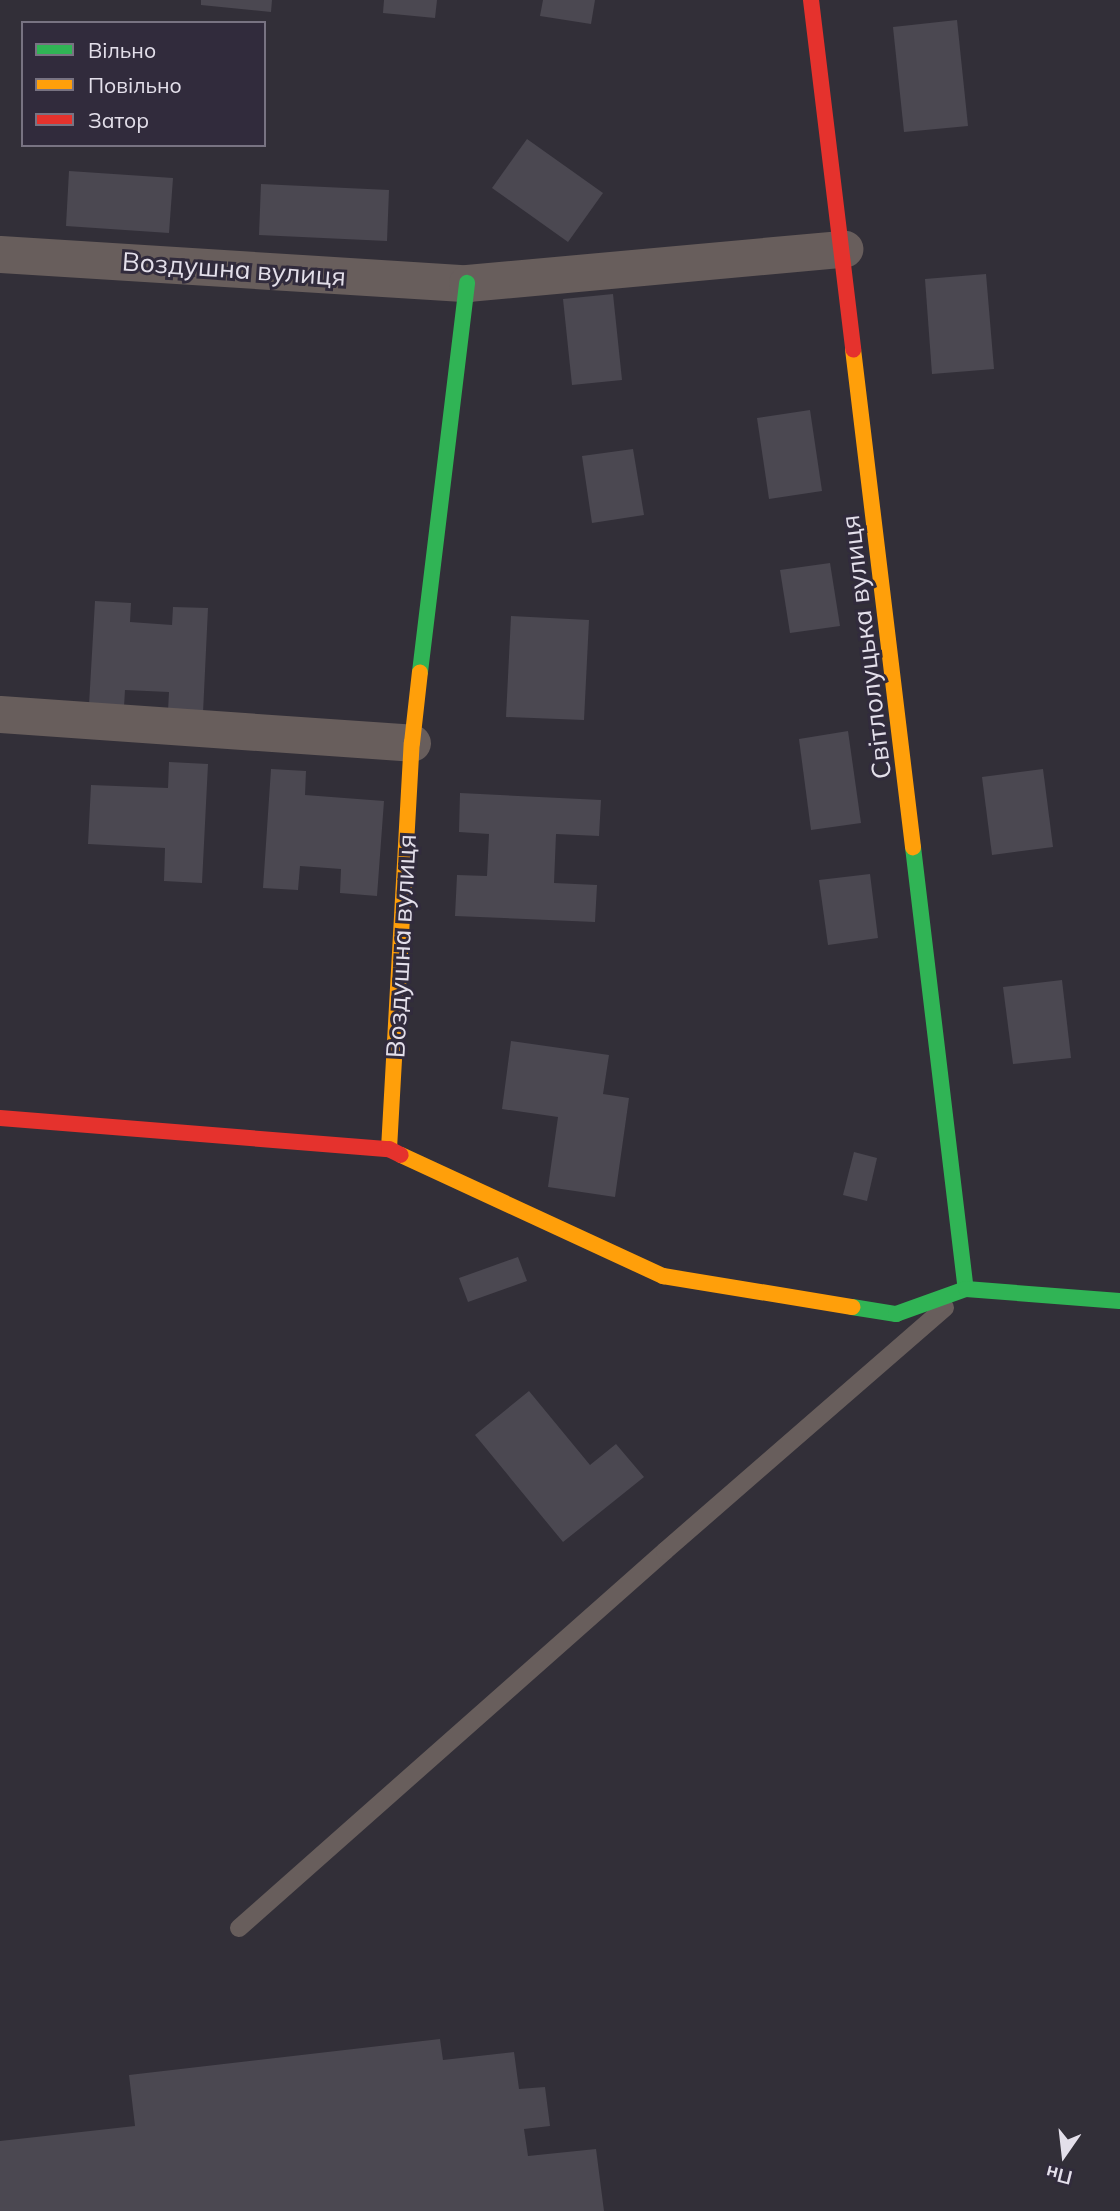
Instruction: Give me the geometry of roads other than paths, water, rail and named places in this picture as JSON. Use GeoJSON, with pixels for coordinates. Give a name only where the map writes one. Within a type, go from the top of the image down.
{"type":"FeatureCollection","features":[{"type":"Feature","properties":{"kind":"street","name":"Світлолуцька вулиця"},"geometry":{"type":"LineString","coordinates":[[811,0],[844,249],[966,1289]]}},
{"type":"Feature","properties":{"kind":"street","name":"Воздушна вулиця"},"geometry":{"type":"LineString","coordinates":[[0,254],[467,283],[844,249]]}},
{"type":"Feature","properties":{"kind":"street","name":"Воздушна вулиця"},"geometry":{"type":"LineString","coordinates":[[389,1149],[412,743],[467,283]]}},
{"type":"Feature","properties":{"kind":"street"},"geometry":{"type":"LineString","coordinates":[[0,714],[412,743]]}},
{"type":"Feature","properties":{"kind":"street"},"geometry":{"type":"LineString","coordinates":[[0,1118],[389,1149],[663,1276],[896,1314],[966,1289],[1120,1301]]}},
{"type":"Feature","properties":{"kind":"lane"},"geometry":{"type":"LineString","coordinates":[[239,1928],[966,1289]]}}]}
